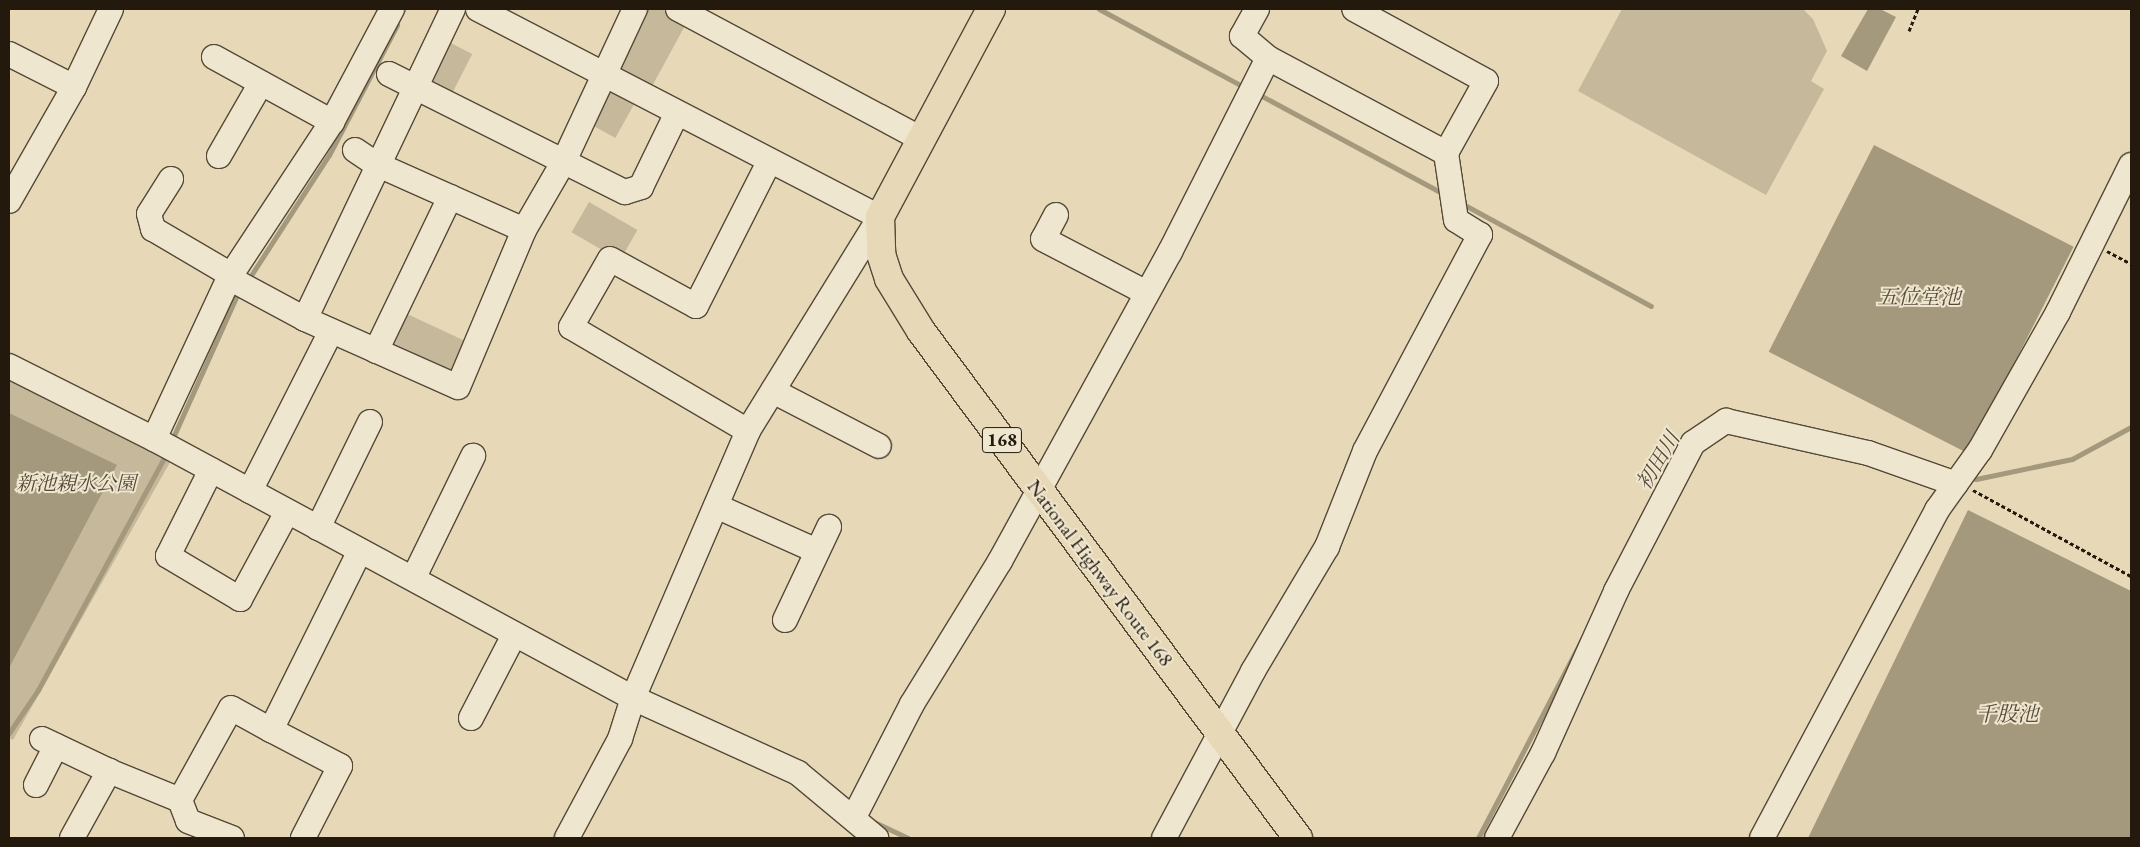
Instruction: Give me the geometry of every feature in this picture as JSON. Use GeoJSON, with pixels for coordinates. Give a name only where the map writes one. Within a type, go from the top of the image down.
{"type":"FeatureCollection","features":[{"type":"Feature","properties":{"kind":"highway","name":"National Highway Route 168"},"geometry":{"type":"LineString","coordinates":[[991,9],[920,138],[880,217],[881,254],[898,298],[1298,838]]}},
{"type":"Feature","properties":{"kind":"street"},"geometry":{"type":"LineString","coordinates":[[9,201],[74,87],[111,9]]}},
{"type":"Feature","properties":{"kind":"street"},"geometry":{"type":"LineString","coordinates":[[154,439],[230,277],[332,122],[392,9]]}},
{"type":"Feature","properties":{"kind":"street"},"geometry":{"type":"LineString","coordinates":[[305,318],[412,88],[453,9]]}},
{"type":"Feature","properties":{"kind":"street"},"geometry":{"type":"LineString","coordinates":[[478,9],[604,73],[769,162],[880,217],[748,431],[633,698],[620,739],[567,838]]}},
{"type":"Feature","properties":{"kind":"street"},"geometry":{"type":"LineString","coordinates":[[171,179],[150,214],[153,229],[230,277],[305,318],[458,387],[524,230],[564,160],[635,9]]}},
{"type":"Feature","properties":{"kind":"street"},"geometry":{"type":"LineString","coordinates":[[678,9],[920,138]]}},
{"type":"Feature","properties":{"kind":"street"},"geometry":{"type":"LineString","coordinates":[[1257,9],[1242,36],[1268,58],[1446,153]]}},
{"type":"Feature","properties":{"kind":"street"},"geometry":{"type":"LineString","coordinates":[[1164,838],[1220,734],[1327,547],[1365,451],[1480,235],[1456,220],[1446,153],[1486,81],[1354,9]]}},
{"type":"Feature","properties":{"kind":"street"},"geometry":{"type":"LineString","coordinates":[[9,54],[74,87]]}},
{"type":"Feature","properties":{"kind":"street"},"geometry":{"type":"LineString","coordinates":[[214,57],[332,122]]}},
{"type":"Feature","properties":{"kind":"street"},"geometry":{"type":"LineString","coordinates":[[854,817],[912,704],[1038,489],[1145,292],[1170,252],[1268,58]]}},
{"type":"Feature","properties":{"kind":"street"},"geometry":{"type":"LineString","coordinates":[[389,74],[412,88],[564,160],[625,192],[641,187],[677,112]]}},
{"type":"Feature","properties":{"kind":"street"},"geometry":{"type":"LineString","coordinates":[[219,156],[261,83]]}},
{"type":"Feature","properties":{"kind":"street"},"geometry":{"type":"LineString","coordinates":[[356,150],[376,164],[524,230]]}},
{"type":"Feature","properties":{"kind":"street"},"geometry":{"type":"LineString","coordinates":[[748,431],[571,327],[610,259],[696,306],[769,162]]}},
{"type":"Feature","properties":{"kind":"street"},"geometry":{"type":"LineString","coordinates":[[1762,838],[1845,677],[1937,510],[1961,478],[2092,243],[2131,165]]}},
{"type":"Feature","properties":{"kind":"street"},"geometry":{"type":"LineString","coordinates":[[376,351],[450,197]]}},
{"type":"Feature","properties":{"kind":"street"},"geometry":{"type":"LineString","coordinates":[[1056,215],[1043,239],[1145,292]]}},
{"type":"Feature","properties":{"kind":"street"},"geometry":{"type":"LineString","coordinates":[[250,491],[331,331]]}},
{"type":"Feature","properties":{"kind":"street"},"geometry":{"type":"LineString","coordinates":[[9,366],[154,439],[360,551],[414,577],[514,635],[633,698],[798,773],[854,817],[876,838]]}},
{"type":"Feature","properties":{"kind":"street"},"geometry":{"type":"LineString","coordinates":[[773,391],[879,446]]}},
{"type":"Feature","properties":{"kind":"street"},"geometry":{"type":"LineString","coordinates":[[1497,838],[1543,753],[1616,592],[1693,443],[1726,421],[1868,453],[1961,478]]}},
{"type":"Feature","properties":{"kind":"street"},"geometry":{"type":"LineString","coordinates":[[318,528],[370,422]]}},
{"type":"Feature","properties":{"kind":"street"},"geometry":{"type":"LineString","coordinates":[[414,577],[473,456]]}},
{"type":"Feature","properties":{"kind":"street"},"geometry":{"type":"LineString","coordinates":[[211,470],[168,556],[240,598],[287,512]]}},
{"type":"Feature","properties":{"kind":"street"},"geometry":{"type":"LineString","coordinates":[[716,506],[815,550]]}},
{"type":"Feature","properties":{"kind":"street"},"geometry":{"type":"LineString","coordinates":[[785,620],[815,550],[829,527]]}},
{"type":"Feature","properties":{"kind":"street"},"geometry":{"type":"LineString","coordinates":[[271,730],[360,551]]}},
{"type":"Feature","properties":{"kind":"street"},"geometry":{"type":"LineString","coordinates":[[471,718],[514,635]]}},
{"type":"Feature","properties":{"kind":"street"},"geometry":{"type":"LineString","coordinates":[[180,800],[231,708],[340,766],[303,838]]}},
{"type":"Feature","properties":{"kind":"street"},"geometry":{"type":"LineString","coordinates":[[36,785],[49,742],[109,771],[180,800],[188,821],[232,838]]}},
{"type":"Feature","properties":{"kind":"street"},"geometry":{"type":"LineString","coordinates":[[72,838],[109,771]]}},
{"type":"Feature","properties":{"kind":"path"},"geometry":{"type":"LineString","coordinates":[[1909,30],[1918,9]]}},
{"type":"Feature","properties":{"kind":"path"},"geometry":{"type":"LineString","coordinates":[[2092,243],[2131,264]]}},
{"type":"Feature","properties":{"kind":"path"},"geometry":{"type":"LineString","coordinates":[[1961,478],[2002,504],[2131,576]]}},
{"type":"Feature","properties":{"kind":"green space"},"geometry":{"type":"Polygon","coordinates":[[[643,9],[662,9],[687,22],[650,90],[612,69],[643,9]]]}},
{"type":"Feature","properties":{"kind":"green space"},"geometry":{"type":"Polygon","coordinates":[[[1622,9],[1803,9],[1813,19],[1827,51],[1811,81],[1824,89],[1766,195],[1578,91],[1622,9]]]}},
{"type":"Feature","properties":{"kind":"green space"},"geometry":{"type":"Polygon","coordinates":[[[441,38],[472,54],[448,102],[416,86],[441,38]]]}},
{"type":"Feature","properties":{"kind":"green space"},"geometry":{"type":"Polygon","coordinates":[[[608,79],[639,96],[615,138],[585,121],[608,79]]]}},
{"type":"Feature","properties":{"kind":"green space"},"geometry":{"type":"Polygon","coordinates":[[[589,202],[637,230],[620,260],[572,232],[589,202]]]}},
{"type":"Feature","properties":{"kind":"green space"},"geometry":{"type":"Polygon","coordinates":[[[405,313],[471,344],[453,383],[387,352],[405,313]]]}},
{"type":"Feature","properties":{"kind":"green space","name":"新池親水公園"},"geometry":{"type":"Polygon","coordinates":[[[9,374],[173,457],[13,740],[9,738],[9,374]]]}},
{"type":"Feature","properties":{"kind":"water"},"geometry":{"type":"Polygon","coordinates":[[[1868,9],[1880,9],[1896,17],[1867,71],[1841,56],[1868,9]]]}},
{"type":"Feature","properties":{"kind":"water","name":"五位堂池"},"geometry":{"type":"Polygon","coordinates":[[[1874,145],[2074,247],[1968,453],[1769,352],[1874,145]]]}},
{"type":"Feature","properties":{"kind":"water"},"geometry":{"type":"Polygon","coordinates":[[[9,413],[117,465],[9,668],[9,413]]]}},
{"type":"Feature","properties":{"kind":"water","name":"千股池"},"geometry":{"type":"Polygon","coordinates":[[[1968,510],[2131,591],[2131,838],[1808,838],[1968,510]]]}},
{"type":"Feature","properties":{"kind":"waterway"},"geometry":{"type":"LineString","coordinates":[[1099,9],[1246,88]]}},
{"type":"Feature","properties":{"kind":"waterway"},"geometry":{"type":"LineString","coordinates":[[248,280],[329,155],[397,25]]}},
{"type":"Feature","properties":{"kind":"waterway"},"geometry":{"type":"LineString","coordinates":[[1258,94],[1444,194]]}},
{"type":"Feature","properties":{"kind":"waterway"},"geometry":{"type":"LineString","coordinates":[[1461,203],[1651,306]]}},
{"type":"Feature","properties":{"kind":"waterway"},"geometry":{"type":"LineString","coordinates":[[171,442],[239,291]]}},
{"type":"Feature","properties":{"kind":"waterway","name":"初田川"},"geometry":{"type":"LineString","coordinates":[[1970,477],[1976,479],[2072,459],[2131,427]]}},
{"type":"Feature","properties":{"kind":"waterway"},"geometry":{"type":"LineString","coordinates":[[9,733],[38,690],[167,452]]}},
{"type":"Feature","properties":{"kind":"waterway","name":"初田川"},"geometry":{"type":"LineString","coordinates":[[1478,838],[1582,639]]}},
{"type":"Feature","properties":{"kind":"waterway","name":"初田川"},"geometry":{"type":"LineString","coordinates":[[870,820],[908,838]]}}]}
